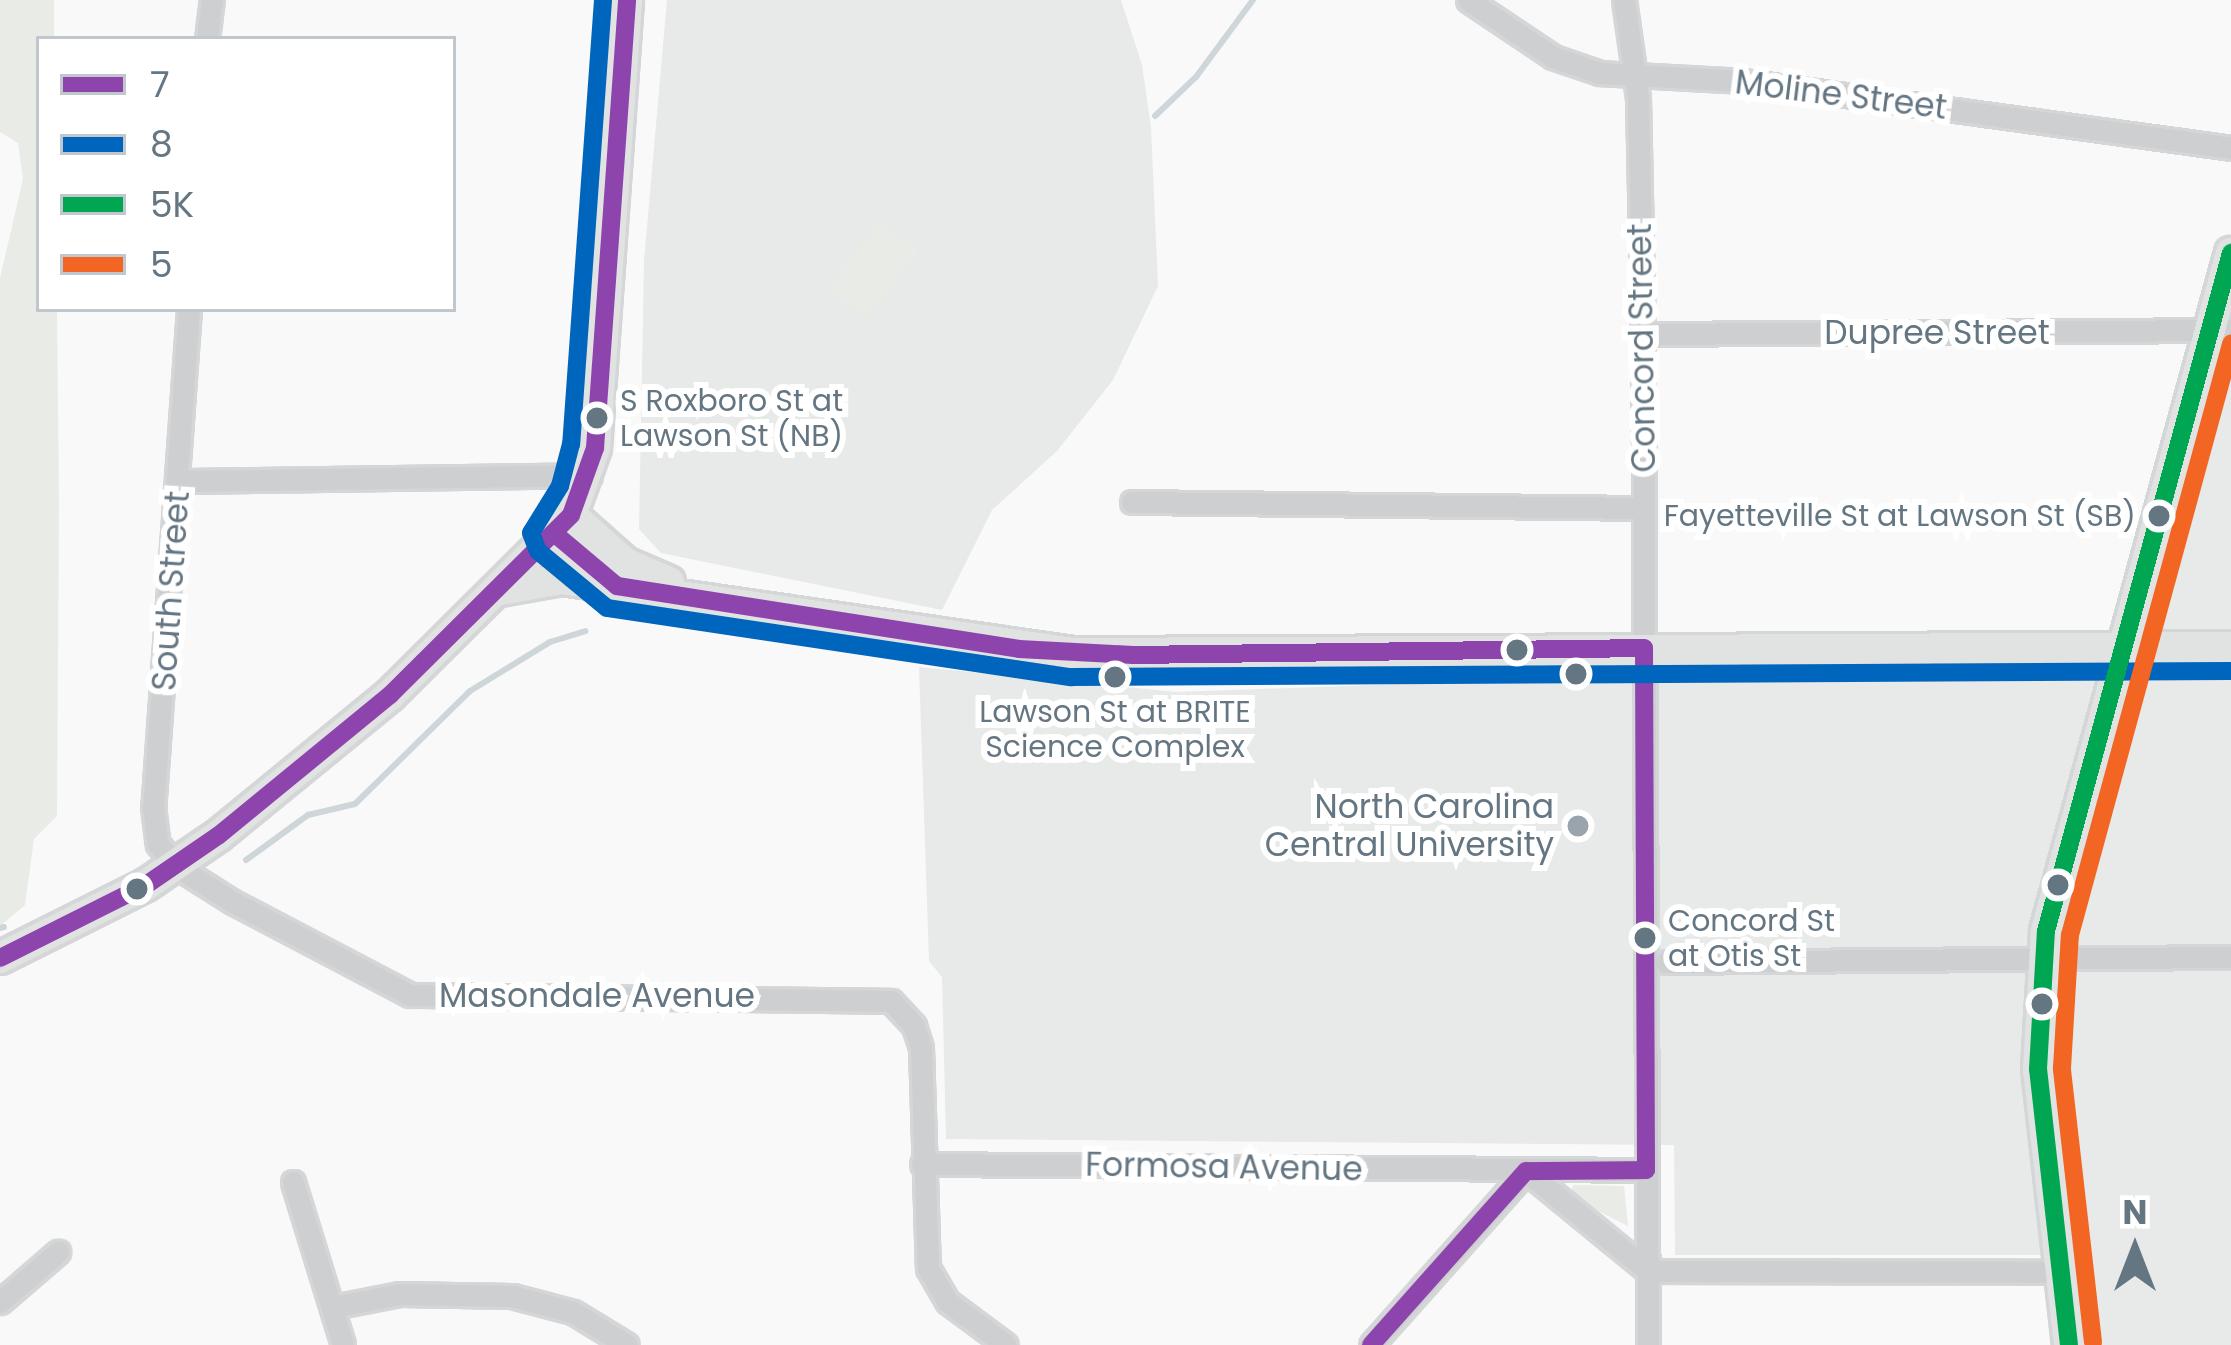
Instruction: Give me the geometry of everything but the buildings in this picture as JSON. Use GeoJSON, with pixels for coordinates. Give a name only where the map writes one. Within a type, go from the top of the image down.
{"type":"FeatureCollection","features":[{"type":"Feature","properties":{"kind":"street"},"geometry":{"type":"LineString","coordinates":[[207,36],[212,0]]}},
{"type":"Feature","properties":{"kind":"street"},"geometry":{"type":"LineString","coordinates":[[0,958],[176,866],[390,695],[563,525],[590,475],[627,0]]}},
{"type":"Feature","properties":{"kind":"street","name":"Moline Street"},"geometry":{"type":"LineString","coordinates":[[1468,0],[1575,68],[1743,81],[2231,148]]}},
{"type":"Feature","properties":{"kind":"street","name":"Concord Street"},"geometry":{"type":"LineString","coordinates":[[1624,0],[1633,75],[1643,334],[1648,1345]]}},
{"type":"Feature","properties":{"kind":"street"},"geometry":{"type":"LineString","coordinates":[[2069,1345],[2039,1087],[2043,959],[2120,646],[2220,330],[2231,253]]}},
{"type":"Feature","properties":{"kind":"street","name":"South Street"},"geometry":{"type":"LineString","coordinates":[[176,866],[158,844],[154,806],[189,312]]}},
{"type":"Feature","properties":{"kind":"street","name":"Dupree Street"},"geometry":{"type":"LineString","coordinates":[[1643,334],[2220,330]]}},
{"type":"Feature","properties":{"kind":"street"},"geometry":{"type":"LineString","coordinates":[[179,481],[590,475]]}},
{"type":"Feature","properties":{"kind":"street"},"geometry":{"type":"LineString","coordinates":[[1132,502],[1644,508]]}},
{"type":"Feature","properties":{"kind":"street"},"geometry":{"type":"LineString","coordinates":[[563,525],[617,586]]}},
{"type":"Feature","properties":{"kind":"street"},"geometry":{"type":"LineString","coordinates":[[563,525],[631,566],[727,598]]}},
{"type":"Feature","properties":{"kind":"street"},"geometry":{"type":"LineString","coordinates":[[500,590],[562,579],[727,598],[1073,653],[2231,647]]}},
{"type":"Feature","properties":{"kind":"street","name":"Masondale Avenue"},"geometry":{"type":"LineString","coordinates":[[176,866],[410,995],[877,996],[914,1026],[922,1078],[923,1246],[935,1285],[963,1317],[1006,1345]]}},
{"type":"Feature","properties":{"kind":"street"},"geometry":{"type":"LineString","coordinates":[[1666,962],[2231,958]]}},
{"type":"Feature","properties":{"kind":"street","name":"Formosa Avenue"},"geometry":{"type":"LineString","coordinates":[[922,1164],[1646,1170]]}},
{"type":"Feature","properties":{"kind":"street"},"geometry":{"type":"LineString","coordinates":[[1371,1345],[1526,1171],[1648,1271],[2060,1271]]}},
{"type":"Feature","properties":{"kind":"street"},"geometry":{"type":"LineString","coordinates":[[293,1181],[343,1345]]}},
{"type":"Feature","properties":{"kind":"street"},"geometry":{"type":"LineString","coordinates":[[0,1302],[58,1252]]}},
{"type":"Feature","properties":{"kind":"street"},"geometry":{"type":"LineString","coordinates":[[333,1307],[400,1294],[512,1296],[574,1312],[627,1345]]}},
{"type":"Feature","properties":{"kind":"shaded area"},"geometry":{"type":"Polygon","coordinates":[[[0,0],[54,0],[54,36],[36,36],[36,312],[57,312],[57,816],[34,839],[25,905],[0,926],[0,278],[23,179],[18,143],[0,132],[0,0]]]}},
{"type":"Feature","properties":{"kind":"shaded area"},"geometry":{"type":"Polygon","coordinates":[[[667,0],[1121,0],[1142,65],[1151,127],[1158,286],[1113,380],[1057,451],[992,510],[942,610],[661,553],[639,529],[644,261],[667,0]]]}},
{"type":"Feature","properties":{"kind":"shaded area"},"geometry":{"type":"Polygon","coordinates":[[[880,221],[919,252],[867,319],[828,288],[880,221]]]}},
{"type":"Feature","properties":{"kind":"shaded area","name":"North Carolina Central University"},"geometry":{"type":"Polygon","coordinates":[[[2219,341],[2231,341],[2231,1345],[2093,1345],[2083,1255],[1675,1255],[1674,1145],[946,1139],[942,977],[929,961],[919,667],[1177,692],[2145,657],[2219,341]]]}},
{"type":"Feature","properties":{"kind":"shaded area"},"geometry":{"type":"Polygon","coordinates":[[[1573,1185],[1624,1186],[1628,1226],[1570,1197],[1573,1185]]]}},
{"type":"Feature","properties":{"kind":"waterway"},"geometry":{"type":"LineString","coordinates":[[1155,116],[1196,77],[1253,0]]}},
{"type":"Feature","properties":{"kind":"waterway"},"geometry":{"type":"LineString","coordinates":[[246,860],[308,815],[355,804],[470,691],[550,642],[585,631]]}},
{"type":"Feature","properties":{"kind":"waterway"},"geometry":{"type":"LineString","coordinates":[[0,928],[4,927]]}},
{"type":"Feature","properties":{"kind":"transit line","name":"8"},"geometry":{"type":"LineString","coordinates":[[603,0],[571,444],[560,486],[531,533],[538,551],[607,608],[1071,677],[2231,671]]}},
{"type":"Feature","properties":{"kind":"transit line","name":"7"},"geometry":{"type":"LineString","coordinates":[[0,958],[146,885],[219,835],[390,695],[571,515],[595,448],[627,0]]}},
{"type":"Feature","properties":{"kind":"transit line","name":"5K"},"geometry":{"type":"LineString","coordinates":[[2069,1345],[2038,1069],[2046,931],[2231,253]]}},
{"type":"Feature","properties":{"kind":"transit line","name":"5"},"geometry":{"type":"LineString","coordinates":[[2093,1342],[2062,1068],[2070,935],[2231,344]]}},
{"type":"Feature","properties":{"kind":"transit line","name":"7"},"geometry":{"type":"LineString","coordinates":[[555,534],[617,586],[1019,649],[1133,655],[1644,648],[1646,1170],[1526,1171],[1371,1345]]}},
{"type":"Feature","properties":{"kind":"place","name":"S Roxboro St at Lawson St (NB)"},"geometry":{"type":"Point","coordinates":[597,418]}},
{"type":"Feature","properties":{"kind":"place","name":"Fayetteville St at Lawson St (SB)"},"geometry":{"type":"Point","coordinates":[2159,516]}},
{"type":"Feature","properties":{"kind":"place","name":"Lawson St at BRITE Science Complex"},"geometry":{"type":"Point","coordinates":[1115,677]}},
{"type":"Feature","properties":{"kind":"place","name":"North Carolina Central University"},"geometry":{"type":"Point","coordinates":[1578,826]}},
{"type":"Feature","properties":{"kind":"place","name":"Concord St at Otis St"},"geometry":{"type":"Point","coordinates":[1645,938]}}]}
